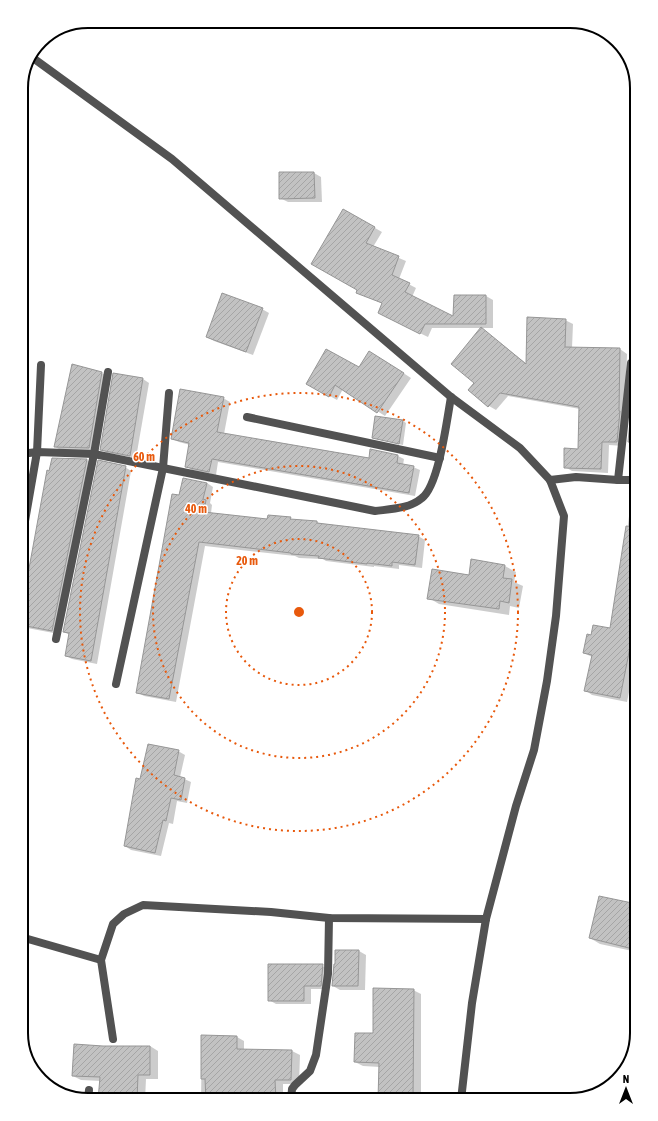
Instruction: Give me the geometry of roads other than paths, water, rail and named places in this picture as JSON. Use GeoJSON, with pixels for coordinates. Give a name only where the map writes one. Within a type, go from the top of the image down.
{"type":"FeatureCollection","features":[{"type":"Feature","properties":{"kind":"street"},"geometry":{"type":"LineString","coordinates":[[36,60],[172,159],[451,398],[520,448],[550,480],[564,516],[556,616],[547,681],[534,750],[516,806],[486,919],[472,1003],[462,1093]]}},
{"type":"Feature","properties":{"kind":"street"},"geometry":{"type":"LineString","coordinates":[[28,504],[37,452],[41,365]]}},
{"type":"Feature","properties":{"kind":"street"},"geometry":{"type":"LineString","coordinates":[[56,639],[94,454],[108,372]]}},
{"type":"Feature","properties":{"kind":"street"},"geometry":{"type":"LineString","coordinates":[[618,480],[630,372]]}},
{"type":"Feature","properties":{"kind":"street"},"geometry":{"type":"LineString","coordinates":[[116,684],[163,468],[169,394]]}},
{"type":"Feature","properties":{"kind":"street"},"geometry":{"type":"LineString","coordinates":[[28,453],[37,452],[94,454],[375,511],[402,508],[422,499],[429,491],[440,458],[451,398]]}},
{"type":"Feature","properties":{"kind":"street"},"geometry":{"type":"LineString","coordinates":[[247,417],[440,458]]}},
{"type":"Feature","properties":{"kind":"street"},"geometry":{"type":"LineString","coordinates":[[550,480],[576,477],[630,480]]}},
{"type":"Feature","properties":{"kind":"street"},"geometry":{"type":"LineString","coordinates":[[113,1039],[101,960],[112,924],[124,914],[143,905],[271,912],[329,918],[486,919]]}},
{"type":"Feature","properties":{"kind":"street"},"geometry":{"type":"LineString","coordinates":[[292,1093],[292,1089],[295,1085],[310,1071],[316,1055],[328,974],[329,918]]}},
{"type":"Feature","properties":{"kind":"street"},"geometry":{"type":"LineString","coordinates":[[28,939],[101,960]]}}]}
